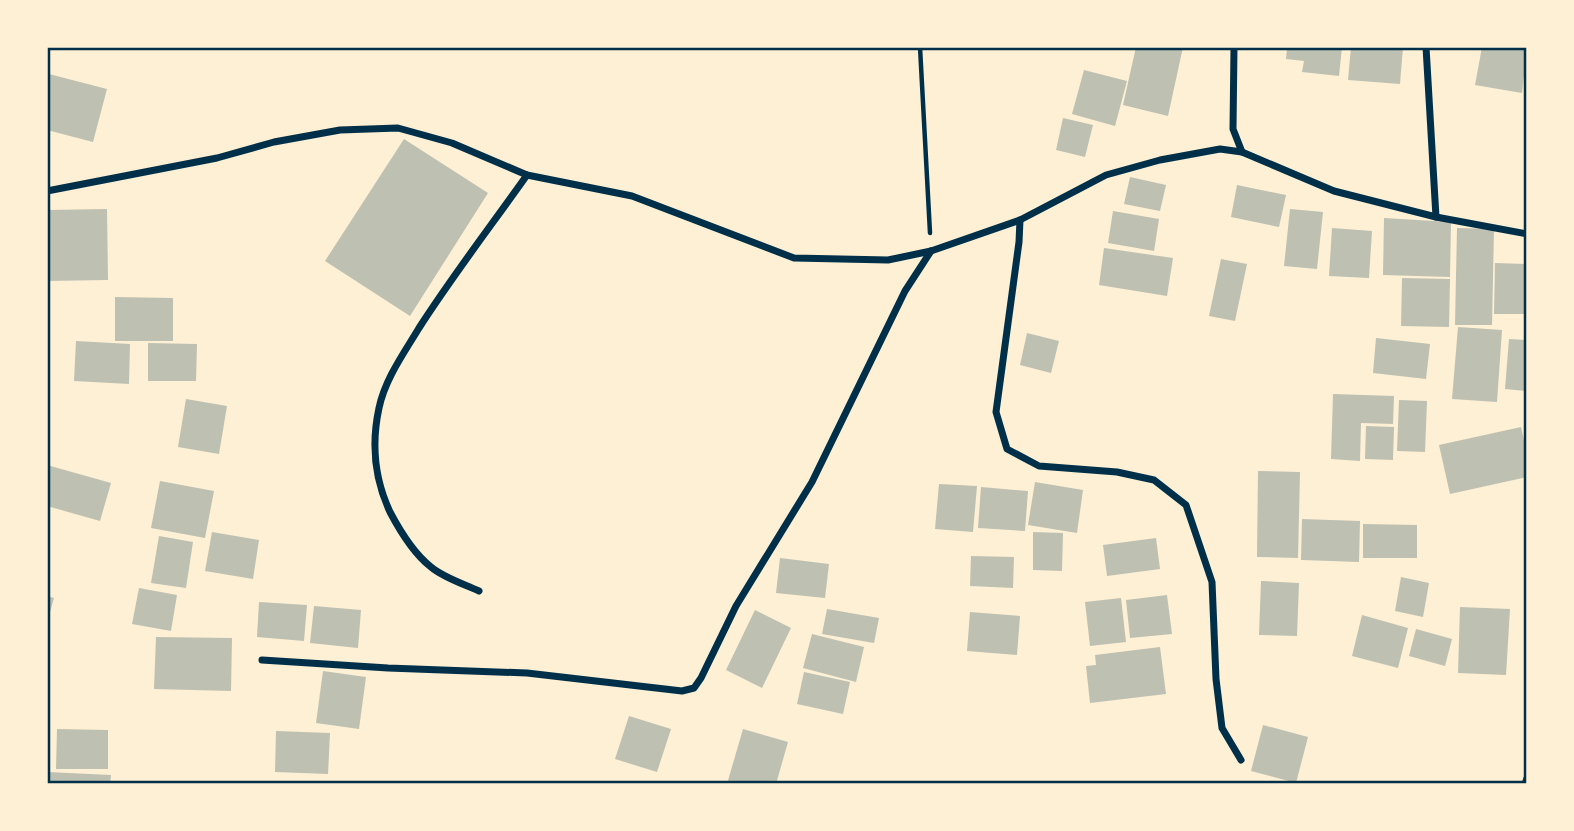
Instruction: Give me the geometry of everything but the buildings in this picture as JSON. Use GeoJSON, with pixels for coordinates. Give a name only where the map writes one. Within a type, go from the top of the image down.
{"type":"FeatureCollection","features":[{"type":"Feature","properties":{"kind":"street"},"geometry":{"type":"LineString","coordinates":[[1234,47],[1233,129],[1242,152]]}},
{"type":"Feature","properties":{"kind":"street"},"geometry":{"type":"LineString","coordinates":[[1426,47],[1436,216]]}},
{"type":"Feature","properties":{"kind":"street"},"geometry":{"type":"LineString","coordinates":[[47,191],[217,159],[274,142],[340,130],[398,128],[452,144],[527,175],[632,196],[794,258],[888,260],[931,251],[1020,220],[1106,174],[1220,149],[1242,152],[1334,191],[1436,216],[1527,234]]}},
{"type":"Feature","properties":{"kind":"street"},"geometry":{"type":"LineString","coordinates":[[479,591],[431,567],[401,533],[381,492],[373,455],[375,429],[379,406],[400,358],[435,303],[527,175]]}},
{"type":"Feature","properties":{"kind":"street"},"geometry":{"type":"LineString","coordinates":[[1020,220],[996,412],[1007,449],[1039,466],[1118,471],[1154,480],[1186,505],[1212,582],[1216,679],[1222,728],[1241,760]]}},
{"type":"Feature","properties":{"kind":"street"},"geometry":{"type":"LineString","coordinates":[[262,660],[527,673],[682,691],[694,688],[736,606],[812,482],[850,409],[905,291],[931,251]]}},
{"type":"Feature","properties":{"kind":"street"},"geometry":{"type":"LineString","coordinates":[[1525,784],[1527,778]]}},
{"type":"Feature","properties":{"kind":"path"},"geometry":{"type":"LineString","coordinates":[[920,47],[931,251]]}}]}
